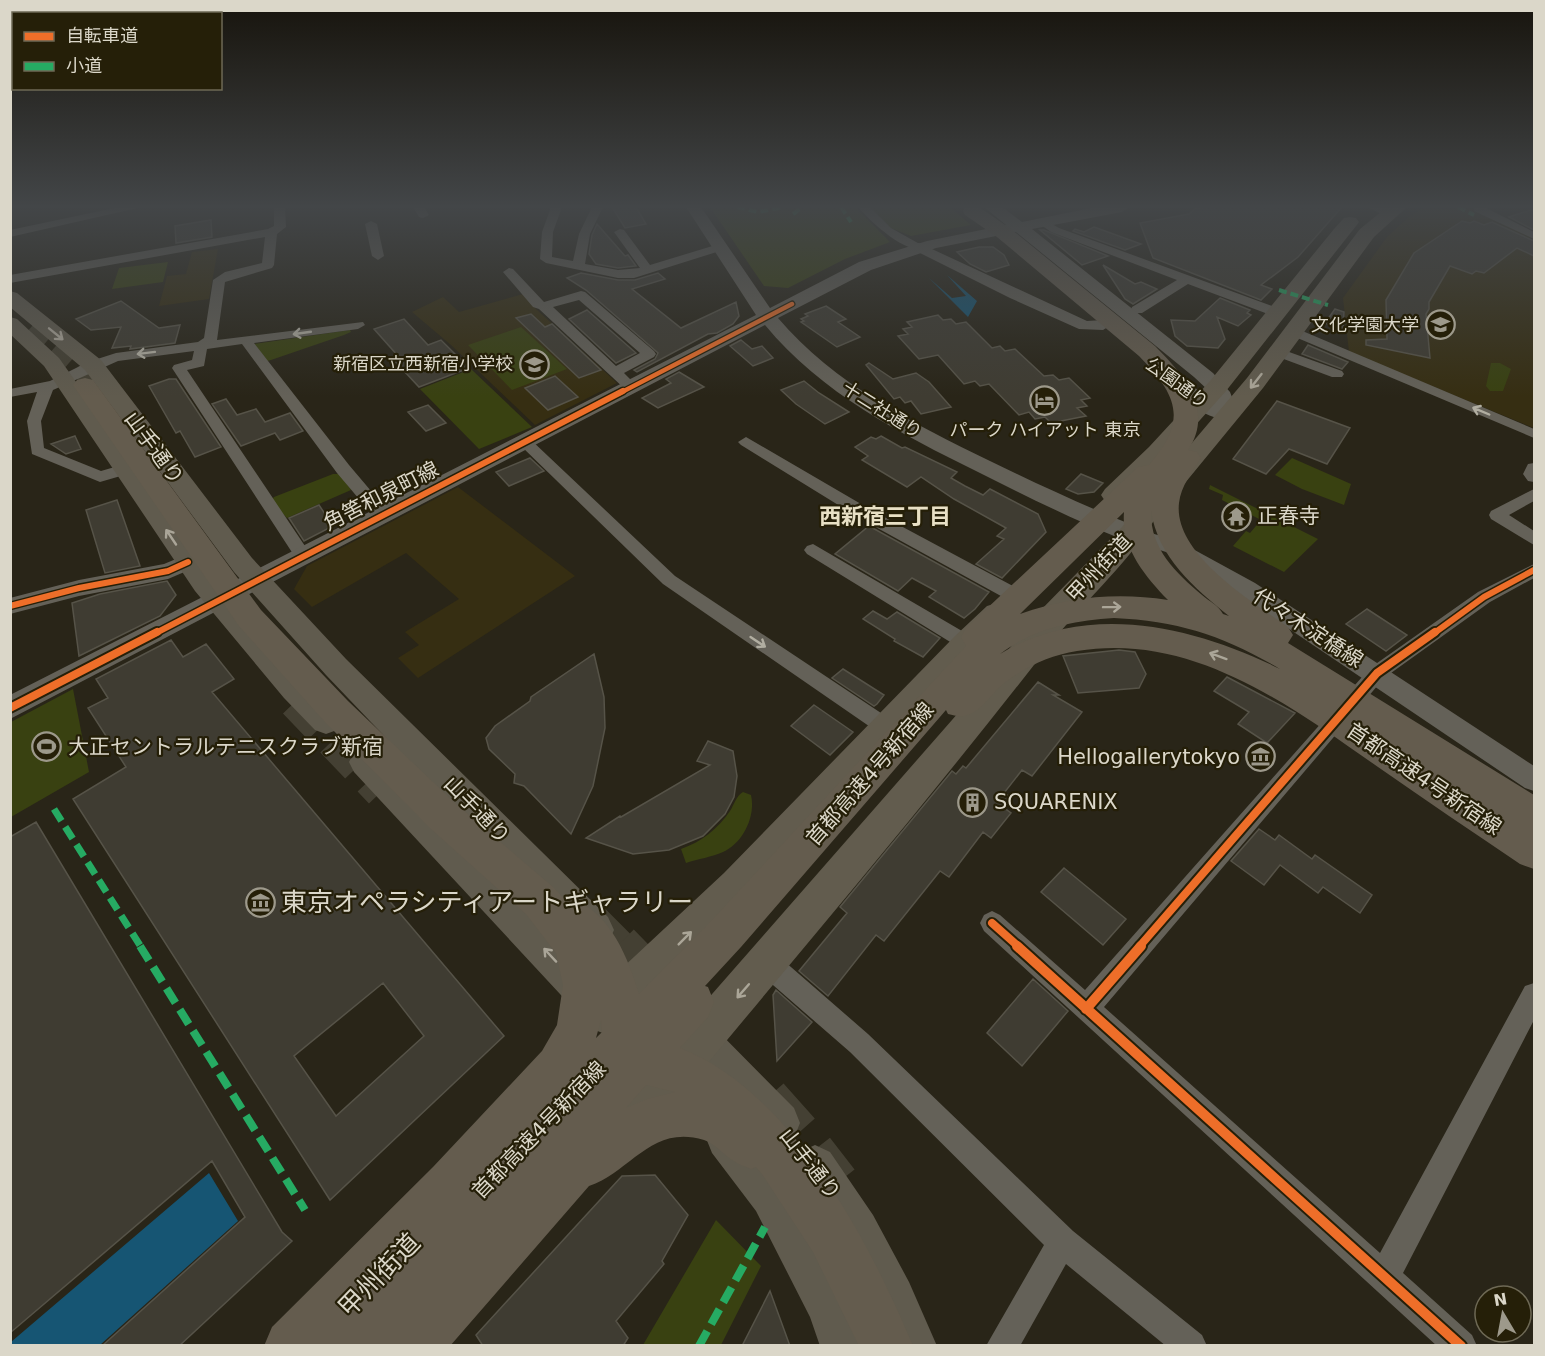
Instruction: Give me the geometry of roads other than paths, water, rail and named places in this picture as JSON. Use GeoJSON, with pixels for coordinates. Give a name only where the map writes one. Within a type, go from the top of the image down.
{"type":"FeatureCollection","features":[{"type":"Feature","properties":{"kind":"highway"},"geometry":{"type":"LineString","coordinates":[[1065,270],[1166,371],[1179,389],[1186,410],[1185,430],[1145,488],[1137,511],[1139,535],[1153,564],[1171,585],[1220,626],[1534,833]]}},
{"type":"Feature","properties":{"kind":"highway"},"geometry":{"type":"LineString","coordinates":[[1071,270],[1177,364],[1201,395],[1205,407],[1205,426],[1172,484],[1165,506],[1170,532],[1186,558],[1217,589],[1259,622],[1461,767]]}},
{"type":"Feature","properties":{"kind":"highway","name":"甲州街道"},"geometry":{"type":"LineString","coordinates":[[779,888],[931,693],[1024,586],[1090,518],[1149,463],[1211,396],[1310,270]]}},
{"type":"Feature","properties":{"kind":"highway","name":"甲州街道"},"geometry":{"type":"LineString","coordinates":[[779,888],[962,715],[1132,534],[1148,511],[1229,415],[1337,270]]}},
{"type":"Feature","properties":{"kind":"highway"},"geometry":{"type":"LineString","coordinates":[[76,380],[250,618],[336,711],[443,816],[555,916],[575,947],[584,985],[579,1025],[571,1046],[558,1067],[449,1194]]}},
{"type":"Feature","properties":{"kind":"highway"},"geometry":{"type":"LineString","coordinates":[[76,380],[260,612],[452,805],[578,923],[596,944],[626,972]]}},
{"type":"Feature","properties":{"kind":"highway"},"geometry":{"type":"LineString","coordinates":[[779,888],[862,766],[942,673],[1180,440]]}},
{"type":"Feature","properties":{"kind":"highway"},"geometry":{"type":"LineString","coordinates":[[267,1346],[520,1092],[605,1013],[626,972],[755,867],[1024,586]]}},
{"type":"Feature","properties":{"kind":"highway"},"geometry":{"type":"LineString","coordinates":[[429,1346],[524,1242],[767,963],[971,721],[1062,607]]}},
{"type":"Feature","properties":{"kind":"highway","name":"首都高速4号新宿線"},"geometry":{"type":"LineString","coordinates":[[332,1346],[779,888],[961,670],[995,640],[1017,628],[1070,611],[1104,607],[1137,608],[1190,616],[1227,628],[1248,637],[1305,669],[1534,815]]}},
{"type":"Feature","properties":{"kind":"highway","name":"首都高速4号新宿線"},"geometry":{"type":"LineString","coordinates":[[372,1346],[742,948],[971,691],[997,669],[1030,651],[1078,637],[1124,635],[1185,645],[1236,663],[1298,696],[1534,852]]}},
{"type":"Feature","properties":{"kind":"highway"},"geometry":{"type":"LineString","coordinates":[[394,1346],[578,1161],[599,1131],[612,1102],[621,1073],[625,1044],[623,1012],[626,972]]}},
{"type":"Feature","properties":{"kind":"highway"},"geometry":{"type":"LineString","coordinates":[[291,1346],[537,1106],[581,1076],[604,1067],[626,1063],[647,1063],[671,1067],[691,1075],[729,1103],[779,1159],[810,1202],[869,1305],[886,1346]]}},
{"type":"Feature","properties":{"kind":"highway"},"geometry":{"type":"LineString","coordinates":[[414,1346],[500,1241],[583,1167],[625,1132],[645,1121],[685,1113],[701,1116],[733,1130],[761,1155],[772,1169],[802,1211],[837,1274],[865,1346]]}},
{"type":"Feature","properties":{"kind":"highway","name":"甲州街道"},"geometry":{"type":"LineString","coordinates":[[311,1346],[449,1194]]}},
{"type":"Feature","properties":{"kind":"main road","name":"十二社通り"},"geometry":{"type":"LineString","coordinates":[[735,270],[768,317],[813,363],[844,387],[951,450],[1090,518],[1132,534]]}},
{"type":"Feature","properties":{"kind":"main road","name":"角筈和泉町線"},"geometry":{"type":"LineString","coordinates":[[10,708],[857,270]]}},
{"type":"Feature","properties":{"kind":"main road","name":"公園通り"},"geometry":{"type":"LineString","coordinates":[[1039,270],[1103,325],[1211,396]]}},
{"type":"Feature","properties":{"kind":"main road","name":"公園通り"},"geometry":{"type":"LineString","coordinates":[[1074,270],[1182,357],[1211,396],[1229,415]]}},
{"type":"Feature","properties":{"kind":"main road","name":"山手通り"},"geometry":{"type":"LineString","coordinates":[[10,297],[76,380],[336,667],[626,972],[772,1115],[809,1159],[843,1207],[870,1254],[913,1346]]}},
{"type":"Feature","properties":{"kind":"main road","name":"山手通り"},"geometry":{"type":"LineString","coordinates":[[10,323],[52,362],[76,380],[125,469],[188,562],[295,689],[605,1013],[670,1075],[714,1122],[772,1195],[826,1297],[844,1346]]}},
{"type":"Feature","properties":{"kind":"main road"},"geometry":{"type":"LineString","coordinates":[[1182,357],[1208,363],[1240,360]]}},
{"type":"Feature","properties":{"kind":"street"},"geometry":{"type":"LineString","coordinates":[[10,279],[58,270]]}},
{"type":"Feature","properties":{"kind":"street"},"geometry":{"type":"LineString","coordinates":[[247,270],[219,280],[210,340],[201,346],[199,363],[179,368],[303,556]]}},
{"type":"Feature","properties":{"kind":"street"},"geometry":{"type":"LineString","coordinates":[[603,270],[618,274],[634,274],[644,270]]}},
{"type":"Feature","properties":{"kind":"street"},"geometry":{"type":"LineString","coordinates":[[966,270],[1085,326],[1103,325]]}},
{"type":"Feature","properties":{"kind":"street"},"geometry":{"type":"LineString","coordinates":[[1163,270],[1278,313]]}},
{"type":"Feature","properties":{"kind":"street"},"geometry":{"type":"LineString","coordinates":[[509,272],[538,304],[544,306],[631,387]]}},
{"type":"Feature","properties":{"kind":"street"},"geometry":{"type":"LineString","coordinates":[[1137,310],[1187,279]]}},
{"type":"Feature","properties":{"kind":"street"},"geometry":{"type":"LineString","coordinates":[[544,306],[581,295],[649,354],[615,372]]}},
{"type":"Feature","properties":{"kind":"street"},"geometry":{"type":"LineString","coordinates":[[125,469],[100,477],[37,451],[34,421],[76,380],[116,357],[357,325]]}},
{"type":"Feature","properties":{"kind":"street"},"geometry":{"type":"LineString","coordinates":[[1293,332],[1534,434]]}},
{"type":"Feature","properties":{"kind":"street"},"geometry":{"type":"LineString","coordinates":[[246,341],[343,469],[382,515]]}},
{"type":"Feature","properties":{"kind":"street"},"geometry":{"type":"LineString","coordinates":[[1278,352],[1337,374]]}},
{"type":"Feature","properties":{"kind":"street"},"geometry":{"type":"LineString","coordinates":[[12,393],[76,380]]}},
{"type":"Feature","properties":{"kind":"street"},"geometry":{"type":"LineString","coordinates":[[525,442],[669,580],[886,728]]}},
{"type":"Feature","properties":{"kind":"street"},"geometry":{"type":"LineString","coordinates":[[746,442],[867,515],[1024,586]]}},
{"type":"Feature","properties":{"kind":"street"},"geometry":{"type":"LineString","coordinates":[[1534,468],[1532,474],[1534,477]]}},
{"type":"Feature","properties":{"kind":"street"},"geometry":{"type":"LineString","coordinates":[[1534,495],[1497,514],[1534,539]]}},
{"type":"Feature","properties":{"kind":"street","name":"代々木淀橋線"},"geometry":{"type":"LineString","coordinates":[[1132,534],[1173,547],[1223,574],[1377,673],[1534,780]]}},
{"type":"Feature","properties":{"kind":"street"},"geometry":{"type":"LineString","coordinates":[[813,550],[967,643]]}},
{"type":"Feature","properties":{"kind":"street"},"geometry":{"type":"LineString","coordinates":[[10,606],[79,588],[168,571],[188,562]]}},
{"type":"Feature","properties":{"kind":"street"},"geometry":{"type":"LineString","coordinates":[[1086,1009],[1377,673],[1484,597],[1534,570]]}},
{"type":"Feature","properties":{"kind":"street"},"geometry":{"type":"LineString","coordinates":[[992,923],[1461,1346]]}},
{"type":"Feature","properties":{"kind":"street"},"geometry":{"type":"LineString","coordinates":[[767,963],[860,1043],[1062,1242],[1191,1346]]}},
{"type":"Feature","properties":{"kind":"street"},"geometry":{"type":"LineString","coordinates":[[1384,1277],[1534,995]]}},
{"type":"Feature","properties":{"kind":"street"},"geometry":{"type":"LineString","coordinates":[[1002,1346],[1062,1242]]}},
{"type":"Feature","properties":{"kind":"water"},"geometry":{"type":"Polygon","coordinates":[[[947,275],[977,301],[968,317],[929,278],[952,298],[966,296],[947,275]]]}},
{"type":"Feature","properties":{"kind":"water"},"geometry":{"type":"Polygon","coordinates":[[[209,1173],[238,1221],[100,1345],[11,1345],[11,1342],[209,1173]]]}},
{"type":"Feature","properties":{"kind":"tunnel"},"geometry":{"type":"LineString","coordinates":[[33,325],[76,362],[93,382]]}},
{"type":"Feature","properties":{"kind":"tunnel"},"geometry":{"type":"LineString","coordinates":[[296,701],[382,791]]}},
{"type":"Feature","properties":{"kind":"tunnel"},"geometry":{"type":"LineString","coordinates":[[592,921],[617,946]]}},
{"type":"Feature","properties":{"kind":"tunnel"},"geometry":{"type":"LineString","coordinates":[[617,946],[661,991]]}},
{"type":"Feature","properties":{"kind":"tunnel"},"geometry":{"type":"LineString","coordinates":[[766,1099],[798,1135],[836,1184]]}},
{"type":"Feature","properties":{"kind":"place","name":"文化学園大学"},"geometry":{"type":"Point","coordinates":[1440,325]}},
{"type":"Feature","properties":{"kind":"place","name":"新宿区立西新宿小学校"},"geometry":{"type":"Point","coordinates":[534,364]}},
{"type":"Feature","properties":{"kind":"place","name":"パーク ハイアット 東京"},"geometry":{"type":"Point","coordinates":[1045,401]}},
{"type":"Feature","properties":{"kind":"place","name":"正春寺"},"geometry":{"type":"Point","coordinates":[1236,516]}},
{"type":"Feature","properties":{"kind":"place","name":"大正セントラルテニスクラブ新宿"},"geometry":{"type":"Point","coordinates":[47,747]}},
{"type":"Feature","properties":{"kind":"place","name":"Hellogallerytokyo"},"geometry":{"type":"Point","coordinates":[1261,757]}},
{"type":"Feature","properties":{"kind":"place","name":"SQUARENIX"},"geometry":{"type":"Point","coordinates":[973,802]}},
{"type":"Feature","properties":{"kind":"place","name":"東京オペラシティアートギャラリー"},"geometry":{"type":"Point","coordinates":[260,902]}},
{"type":"Feature","properties":{"kind":"district","name":"西新宿三丁目"},"geometry":{"type":"Point","coordinates":[885,516]}}]}
